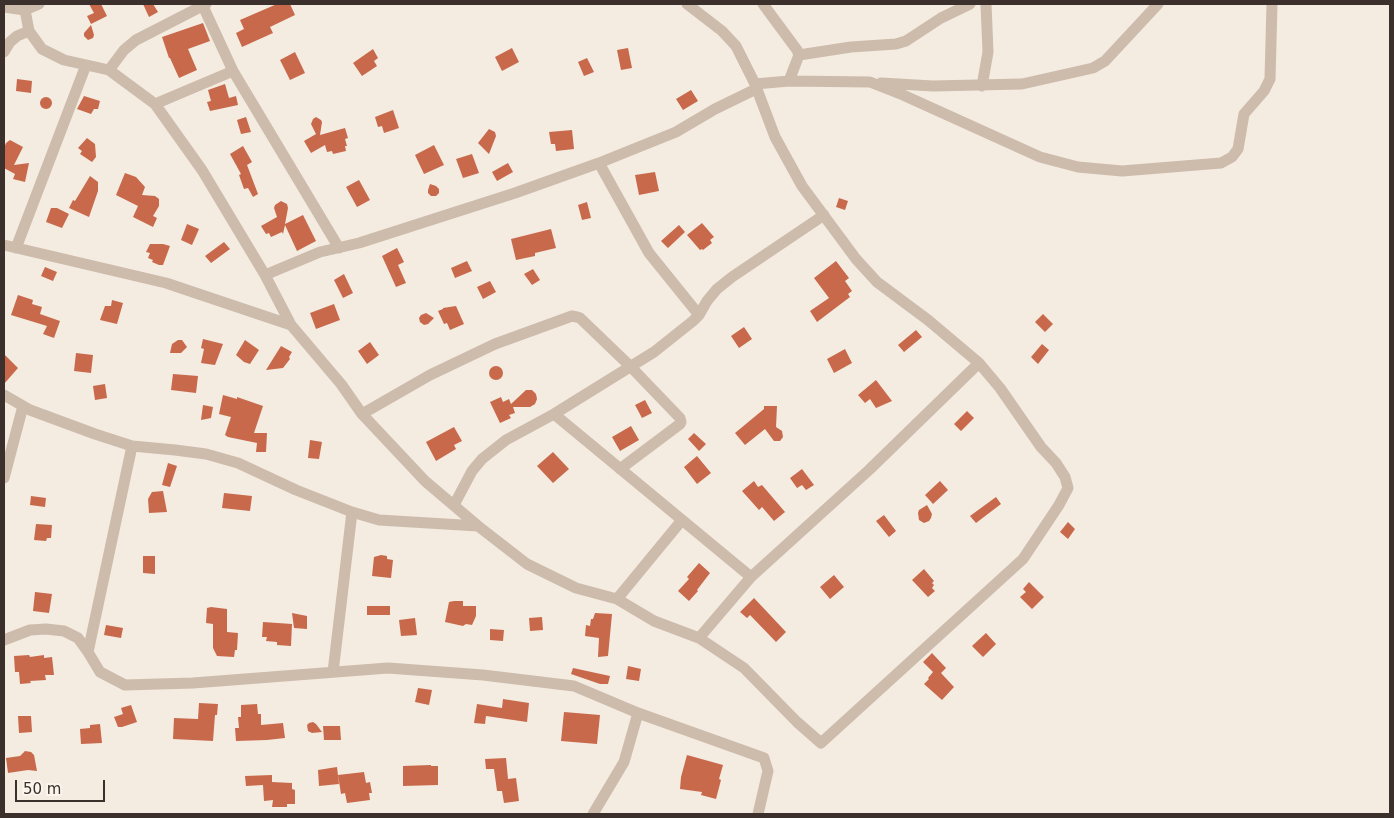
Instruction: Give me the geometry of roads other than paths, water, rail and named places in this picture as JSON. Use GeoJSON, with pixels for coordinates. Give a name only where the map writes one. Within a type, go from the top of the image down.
{"type":"FeatureCollection","features":[{"type":"Feature","properties":{"kind":"street"},"geometry":{"type":"LineString","coordinates":[[4,7],[25,10],[39,4]]}},
{"type":"Feature","properties":{"kind":"street"},"geometry":{"type":"LineString","coordinates":[[109,70],[124,50],[136,40],[204,4],[237,79],[339,248]]}},
{"type":"Feature","properties":{"kind":"street"},"geometry":{"type":"LineString","coordinates":[[25,10],[28,32],[42,49],[64,60],[109,70],[155,104],[202,170],[265,275],[291,325],[340,384],[362,414],[424,481],[527,564],[576,588],[617,599],[654,621],[699,638],[744,668],[784,710],[821,743],[1023,559],[1068,488],[1066,477],[1056,463],[1040,447],[1000,388],[980,363],[928,320],[877,282],[856,259],[802,186],[775,137],[755,86],[736,46],[722,31],[687,4]]}},
{"type":"Feature","properties":{"kind":"street"},"geometry":{"type":"LineString","coordinates":[[763,4],[799,55],[789,82]]}},
{"type":"Feature","properties":{"kind":"street"},"geometry":{"type":"LineString","coordinates":[[799,55],[851,47],[896,44],[906,41],[941,18],[970,4]]}},
{"type":"Feature","properties":{"kind":"street"},"geometry":{"type":"LineString","coordinates":[[982,86],[988,52],[986,4]]}},
{"type":"Feature","properties":{"kind":"street"},"geometry":{"type":"LineString","coordinates":[[265,275],[320,252],[359,243],[515,193],[599,163],[676,132],[755,86],[789,82],[870,82],[933,86],[1022,84],[1092,68],[1105,61],[1158,4]]}},
{"type":"Feature","properties":{"kind":"street"},"geometry":{"type":"LineString","coordinates":[[870,82],[1040,157],[1078,167],[1122,171],[1221,163],[1232,157],[1238,149],[1244,114],[1264,91],[1270,79],[1272,4]]}},
{"type":"Feature","properties":{"kind":"street"},"geometry":{"type":"LineString","coordinates":[[4,52],[10,42],[17,36],[28,32]]}},
{"type":"Feature","properties":{"kind":"street"},"geometry":{"type":"LineString","coordinates":[[16,248],[86,65]]}},
{"type":"Feature","properties":{"kind":"street"},"geometry":{"type":"LineString","coordinates":[[155,104],[234,71]]}},
{"type":"Feature","properties":{"kind":"street"},"geometry":{"type":"LineString","coordinates":[[599,163],[649,253],[699,315]]}},
{"type":"Feature","properties":{"kind":"street"},"geometry":{"type":"LineString","coordinates":[[454,505],[472,471],[482,459],[506,440],[554,414],[654,352],[693,321],[717,289],[732,277],[824,216]]}},
{"type":"Feature","properties":{"kind":"street"},"geometry":{"type":"LineString","coordinates":[[4,245],[166,283],[291,325]]}},
{"type":"Feature","properties":{"kind":"street"},"geometry":{"type":"LineString","coordinates":[[362,414],[430,375],[495,344],[572,316],[580,318],[680,418],[680,424],[620,468]]}},
{"type":"Feature","properties":{"kind":"street"},"geometry":{"type":"LineString","coordinates":[[699,638],[751,577],[869,470],[980,363]]}},
{"type":"Feature","properties":{"kind":"street"},"geometry":{"type":"LineString","coordinates":[[4,396],[23,406],[132,446],[206,454],[238,463],[296,490],[352,512],[379,520],[478,526]]}},
{"type":"Feature","properties":{"kind":"street"},"geometry":{"type":"LineString","coordinates":[[4,478],[23,406]]}},
{"type":"Feature","properties":{"kind":"street"},"geometry":{"type":"LineString","coordinates":[[554,414],[751,577]]}},
{"type":"Feature","properties":{"kind":"street"},"geometry":{"type":"LineString","coordinates":[[88,652],[132,446]]}},
{"type":"Feature","properties":{"kind":"street"},"geometry":{"type":"LineString","coordinates":[[333,672],[352,512]]}},
{"type":"Feature","properties":{"kind":"street"},"geometry":{"type":"LineString","coordinates":[[617,599],[682,520]]}},
{"type":"Feature","properties":{"kind":"street"},"geometry":{"type":"LineString","coordinates":[[4,640],[30,630],[64,631],[78,638],[100,672],[125,684],[193,683],[388,668],[482,675],[574,686],[638,713],[764,758],[768,770],[758,814]]}},
{"type":"Feature","properties":{"kind":"street"},"geometry":{"type":"LineString","coordinates":[[593,814],[624,762],[638,713]]}}]}
